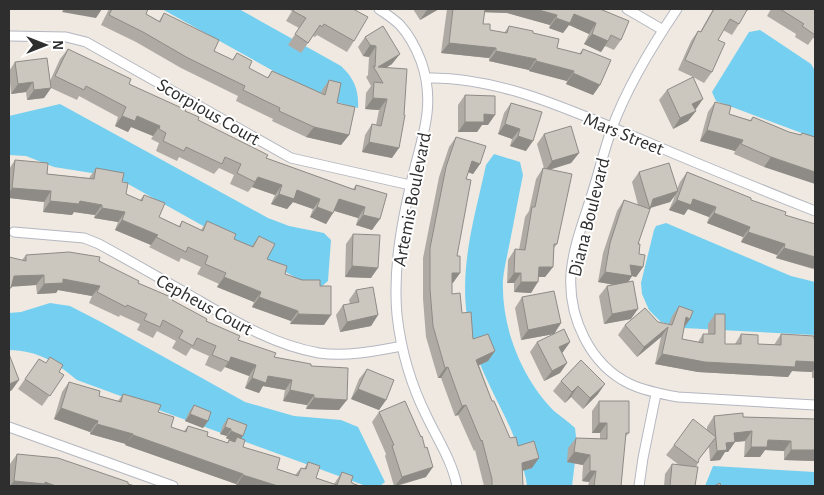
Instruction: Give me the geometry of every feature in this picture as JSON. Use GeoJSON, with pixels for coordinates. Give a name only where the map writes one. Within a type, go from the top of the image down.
{"type":"FeatureCollection","features":[{"type":"Feature","properties":{"kind":"street","name":"Artemis Boulevard"},"geometry":{"type":"LineString","coordinates":[[379,9],[399,25],[410,39],[417,50],[427,78],[428,112],[401,230],[396,272],[397,314],[402,346],[416,393],[444,448],[457,486]]}},
{"type":"Feature","properties":{"kind":"street"},"geometry":{"type":"LineString","coordinates":[[627,9],[663,30]]}},
{"type":"Feature","properties":{"kind":"street","name":"Diana Boulevard"},"geometry":{"type":"LineString","coordinates":[[677,9],[663,30],[627,95],[612,127],[571,272],[572,308],[590,348],[608,369],[628,383],[656,394],[678,397],[815,405]]}},
{"type":"Feature","properties":{"kind":"street","name":"Scorpious Court"},"geometry":{"type":"LineString","coordinates":[[10,36],[66,37],[86,42],[291,158],[410,185]]}},
{"type":"Feature","properties":{"kind":"street","name":"Mars Street"},"geometry":{"type":"LineString","coordinates":[[427,78],[455,78],[513,91],[612,127],[815,211]]}},
{"type":"Feature","properties":{"kind":"street","name":"Cepheus Court"},"geometry":{"type":"LineString","coordinates":[[14,232],[84,238],[99,244],[241,325],[295,347],[320,353],[335,354],[384,350],[402,346]]}},
{"type":"Feature","properties":{"kind":"street"},"geometry":{"type":"LineString","coordinates":[[639,486],[656,394]]}},
{"type":"Feature","properties":{"kind":"street"},"geometry":{"type":"LineString","coordinates":[[9,427],[173,486]]}},
{"type":"Feature","properties":{"kind":"water"},"geometry":{"type":"Polygon","coordinates":[[[162,9],[239,9],[341,66],[355,85],[358,96],[358,108],[322,98],[162,9]]]}},
{"type":"Feature","properties":{"kind":"water"},"geometry":{"type":"Polygon","coordinates":[[[760,30],[811,64],[815,71],[815,138],[716,101],[712,92],[749,32],[760,30]]]}},
{"type":"Feature","properties":{"kind":"water"},"geometry":{"type":"Polygon","coordinates":[[[60,104],[268,218],[289,226],[324,233],[331,240],[328,281],[322,286],[300,280],[121,180],[98,174],[54,167],[26,156],[9,155],[9,116],[60,104]]]}},
{"type":"Feature","properties":{"kind":"water"},"geometry":{"type":"Polygon","coordinates":[[[494,154],[520,162],[523,175],[503,280],[505,315],[515,350],[532,383],[554,411],[575,428],[577,445],[572,486],[527,486],[512,432],[485,376],[472,341],[465,296],[468,252],[486,165],[494,154]]]}},
{"type":"Feature","properties":{"kind":"water"},"geometry":{"type":"Polygon","coordinates":[[[666,223],[791,276],[815,282],[815,335],[684,328],[661,322],[649,310],[642,294],[641,283],[654,230],[656,226],[666,223]]]}},
{"type":"Feature","properties":{"kind":"water"},"geometry":{"type":"Polygon","coordinates":[[[50,303],[70,306],[245,402],[294,416],[341,420],[358,427],[385,482],[380,486],[366,486],[77,380],[46,358],[29,352],[9,350],[9,313],[21,312],[50,303]]]}},
{"type":"Feature","properties":{"kind":"water"},"geometry":{"type":"Polygon","coordinates":[[[713,466],[815,472],[815,486],[705,486],[713,466]]]}},
{"type":"Feature","properties":{"kind":"building"},"geometry":{"type":"Polygon","coordinates":[[[112,9],[148,9],[146,14],[160,22],[164,13],[219,40],[214,51],[233,60],[237,53],[252,61],[249,68],[268,78],[272,71],[325,95],[329,80],[341,83],[337,103],[355,107],[349,135],[314,127],[279,111],[280,108],[243,90],[245,86],[188,58],[109,15],[112,9]]]}},
{"type":"Feature","properties":{"kind":"building"},"geometry":{"type":"Polygon","coordinates":[[[294,9],[353,9],[368,17],[354,41],[324,24],[322,27],[320,25],[308,43],[295,34],[306,18],[293,11],[294,9]]]}},
{"type":"Feature","properties":{"kind":"building"},"geometry":{"type":"Polygon","coordinates":[[[453,9],[485,9],[483,24],[490,24],[490,30],[507,33],[509,26],[533,31],[533,33],[559,39],[557,48],[581,54],[583,49],[611,60],[600,85],[573,73],[574,71],[536,61],[536,59],[496,51],[496,48],[449,43],[453,9]]]}},
{"type":"Feature","properties":{"kind":"building"},"geometry":{"type":"Polygon","coordinates":[[[535,9],[600,9],[629,21],[621,40],[611,35],[608,41],[592,34],[596,23],[574,14],[570,23],[556,18],[557,15],[535,9]]]}},
{"type":"Feature","properties":{"kind":"building"},"geometry":{"type":"Polygon","coordinates":[[[714,9],[747,10],[739,24],[730,19],[718,40],[725,43],[712,72],[685,60],[698,31],[701,32],[714,9]]]}},
{"type":"Feature","properties":{"kind":"building"},"geometry":{"type":"Polygon","coordinates":[[[780,9],[815,9],[815,35],[802,26],[804,24],[780,9]]]}},
{"type":"Feature","properties":{"kind":"building"},"geometry":{"type":"Polygon","coordinates":[[[383,26],[400,54],[378,67],[407,69],[405,115],[399,148],[369,142],[372,124],[381,126],[387,99],[373,98],[374,82],[383,83],[373,66],[375,67],[376,46],[370,45],[365,37],[383,26]]]}},
{"type":"Feature","properties":{"kind":"building"},"geometry":{"type":"Polygon","coordinates":[[[68,49],[131,79],[129,84],[199,117],[198,120],[268,155],[266,158],[355,190],[356,185],[387,194],[380,219],[363,215],[365,207],[339,199],[333,213],[317,207],[320,199],[297,190],[294,199],[279,194],[282,185],[258,177],[255,182],[237,173],[241,164],[225,157],[222,164],[186,147],[184,151],[163,141],[166,133],[159,129],[160,126],[137,116],[135,121],[122,116],[126,107],[86,86],[84,90],[55,76],[68,49]]]}},
{"type":"Feature","properties":{"kind":"building"},"geometry":{"type":"Polygon","coordinates":[[[47,58],[51,88],[34,90],[33,82],[18,84],[15,62],[47,58]]]}},
{"type":"Feature","properties":{"kind":"building"},"geometry":{"type":"Polygon","coordinates":[[[693,77],[703,99],[692,104],[696,111],[680,118],[667,90],[693,77]]]}},
{"type":"Feature","properties":{"kind":"building"},"geometry":{"type":"Polygon","coordinates":[[[465,95],[495,96],[495,115],[484,114],[484,122],[465,122],[465,95]]]}},
{"type":"Feature","properties":{"kind":"building"},"geometry":{"type":"Polygon","coordinates":[[[715,102],[731,106],[729,114],[751,121],[753,117],[789,132],[815,137],[815,172],[771,157],[741,144],[743,140],[707,130],[715,102]]]}},
{"type":"Feature","properties":{"kind":"building"},"geometry":{"type":"Polygon","coordinates":[[[511,103],[542,112],[533,141],[518,136],[520,129],[505,124],[511,103]]]}},
{"type":"Feature","properties":{"kind":"building"},"geometry":{"type":"Polygon","coordinates":[[[571,126],[579,153],[552,161],[544,134],[571,126]]]}},
{"type":"Feature","properties":{"kind":"building"},"geometry":{"type":"Polygon","coordinates":[[[456,137],[486,146],[480,164],[472,161],[466,179],[471,180],[457,256],[460,256],[460,273],[452,273],[452,294],[460,293],[462,313],[471,312],[473,339],[488,334],[495,351],[476,360],[492,401],[494,401],[510,438],[516,437],[518,446],[534,441],[539,458],[522,463],[523,486],[492,486],[482,440],[466,405],[462,406],[448,367],[445,368],[433,326],[430,289],[430,248],[446,167],[456,137]]]}},
{"type":"Feature","properties":{"kind":"building"},"geometry":{"type":"Polygon","coordinates":[[[15,160],[48,163],[47,174],[94,179],[96,168],[124,173],[122,182],[128,183],[126,194],[142,201],[144,195],[165,203],[159,217],[180,227],[182,221],[203,231],[207,221],[236,234],[234,239],[253,247],[259,236],[275,244],[267,259],[287,266],[285,274],[302,280],[320,280],[320,286],[331,286],[331,315],[298,314],[298,311],[259,297],[261,292],[224,277],[226,273],[205,264],[208,256],[188,247],[186,252],[156,237],[158,235],[122,220],[125,212],[102,208],[102,205],[80,201],[79,204],[50,201],[51,191],[12,188],[15,160]]]}},
{"type":"Feature","properties":{"kind":"building"},"geometry":{"type":"Polygon","coordinates":[[[669,163],[678,191],[653,199],[650,209],[639,172],[669,163]]]}},
{"type":"Feature","properties":{"kind":"building"},"geometry":{"type":"Polygon","coordinates":[[[543,168],[572,174],[557,244],[554,244],[553,267],[539,267],[538,282],[521,282],[521,273],[514,273],[515,249],[525,250],[532,207],[535,207],[543,168]]]}},
{"type":"Feature","properties":{"kind":"building"},"geometry":{"type":"Polygon","coordinates":[[[687,172],[751,198],[751,200],[786,212],[785,215],[815,224],[815,257],[784,248],[785,244],[748,232],[750,227],[714,213],[716,207],[693,199],[691,205],[677,200],[687,172]]]}},
{"type":"Feature","properties":{"kind":"building"},"geometry":{"type":"Polygon","coordinates":[[[624,200],[650,209],[638,244],[640,244],[639,254],[645,255],[643,267],[630,265],[632,276],[605,272],[610,243],[624,200]]]}},
{"type":"Feature","properties":{"kind":"building"},"geometry":{"type":"Polygon","coordinates":[[[353,234],[380,235],[378,268],[352,266],[353,234]]]}},
{"type":"Feature","properties":{"kind":"building"},"geometry":{"type":"Polygon","coordinates":[[[69,252],[100,257],[99,261],[139,281],[138,283],[173,298],[172,300],[207,319],[206,321],[240,336],[238,340],[276,353],[274,357],[311,364],[311,366],[348,368],[347,400],[314,398],[314,395],[290,390],[292,380],[268,376],[266,383],[252,378],[256,365],[231,357],[229,362],[212,355],[216,346],[197,338],[193,346],[179,338],[183,331],[163,320],[160,327],[144,320],[147,314],[127,305],[126,307],[97,292],[100,286],[63,279],[63,283],[44,284],[44,275],[14,276],[11,288],[9,288],[9,257],[26,261],[26,255],[69,252]]]}},
{"type":"Feature","properties":{"kind":"building"},"geometry":{"type":"Polygon","coordinates":[[[633,281],[638,309],[612,314],[607,286],[633,281]]]}},
{"type":"Feature","properties":{"kind":"building"},"geometry":{"type":"Polygon","coordinates":[[[373,287],[378,315],[347,322],[343,305],[359,302],[356,290],[373,287]]]}},
{"type":"Feature","properties":{"kind":"building"},"geometry":{"type":"Polygon","coordinates":[[[554,291],[561,323],[528,330],[522,297],[554,291]]]}},
{"type":"Feature","properties":{"kind":"building"},"geometry":{"type":"Polygon","coordinates":[[[679,306],[693,311],[690,319],[686,317],[682,339],[703,343],[703,334],[715,334],[715,314],[725,314],[725,344],[741,344],[741,334],[758,335],[758,344],[781,345],[781,334],[814,336],[815,362],[796,361],[795,367],[705,362],[662,354],[668,327],[644,347],[625,325],[645,308],[658,322],[672,325],[679,306]]]}},
{"type":"Feature","properties":{"kind":"building"},"geometry":{"type":"Polygon","coordinates":[[[564,329],[570,342],[559,347],[567,363],[552,371],[537,342],[564,329]]]}},
{"type":"Feature","properties":{"kind":"building"},"geometry":{"type":"Polygon","coordinates":[[[9,354],[19,380],[9,384],[9,354]]]}},
{"type":"Feature","properties":{"kind":"building"},"geometry":{"type":"Polygon","coordinates":[[[50,357],[63,365],[59,372],[64,375],[50,396],[25,379],[39,359],[46,363],[50,357]]]}},
{"type":"Feature","properties":{"kind":"building"},"geometry":{"type":"Polygon","coordinates":[[[581,360],[605,384],[590,398],[578,386],[572,392],[561,381],[581,360]]]}},
{"type":"Feature","properties":{"kind":"building"},"geometry":{"type":"Polygon","coordinates":[[[367,369],[394,380],[386,400],[358,389],[367,369]]]}},
{"type":"Feature","properties":{"kind":"building"},"geometry":{"type":"Polygon","coordinates":[[[69,382],[100,391],[99,396],[121,402],[123,394],[161,405],[158,412],[174,417],[171,427],[186,432],[188,426],[208,432],[207,436],[228,443],[229,440],[235,442],[237,437],[245,440],[243,447],[280,458],[277,469],[298,476],[301,468],[306,469],[308,462],[320,466],[316,478],[337,485],[342,472],[353,476],[351,482],[360,486],[278,486],[133,434],[97,424],[98,421],[61,408],[69,382]]]}},
{"type":"Feature","properties":{"kind":"building"},"geometry":{"type":"Polygon","coordinates":[[[405,401],[422,436],[425,448],[427,447],[433,467],[402,477],[392,446],[394,445],[379,412],[405,401]]]}},
{"type":"Feature","properties":{"kind":"building"},"geometry":{"type":"Polygon","coordinates":[[[599,401],[629,401],[629,433],[626,433],[621,486],[594,486],[596,471],[590,471],[590,455],[574,452],[576,438],[607,439],[607,423],[599,423],[599,401]]]}},
{"type":"Feature","properties":{"kind":"building"},"geometry":{"type":"Polygon","coordinates":[[[194,405],[211,412],[208,421],[190,414],[194,405]]]}},
{"type":"Feature","properties":{"kind":"building"},"geometry":{"type":"Polygon","coordinates":[[[743,413],[743,417],[815,419],[815,450],[791,450],[791,441],[768,440],[767,447],[751,447],[752,431],[734,433],[735,442],[726,443],[727,450],[717,451],[714,416],[743,413]]]}},
{"type":"Feature","properties":{"kind":"building"},"geometry":{"type":"Polygon","coordinates":[[[228,418],[247,425],[243,436],[225,427],[228,418]]]}},
{"type":"Feature","properties":{"kind":"building"},"geometry":{"type":"Polygon","coordinates":[[[693,419],[716,437],[698,463],[674,445],[693,419]]]}},
{"type":"Feature","properties":{"kind":"building"},"geometry":{"type":"Polygon","coordinates":[[[17,454],[58,458],[135,486],[56,486],[45,482],[45,484],[14,481],[17,454]]]}},
{"type":"Feature","properties":{"kind":"building"},"geometry":{"type":"Polygon","coordinates":[[[672,464],[698,467],[695,486],[670,486],[672,464]]]}}]}
